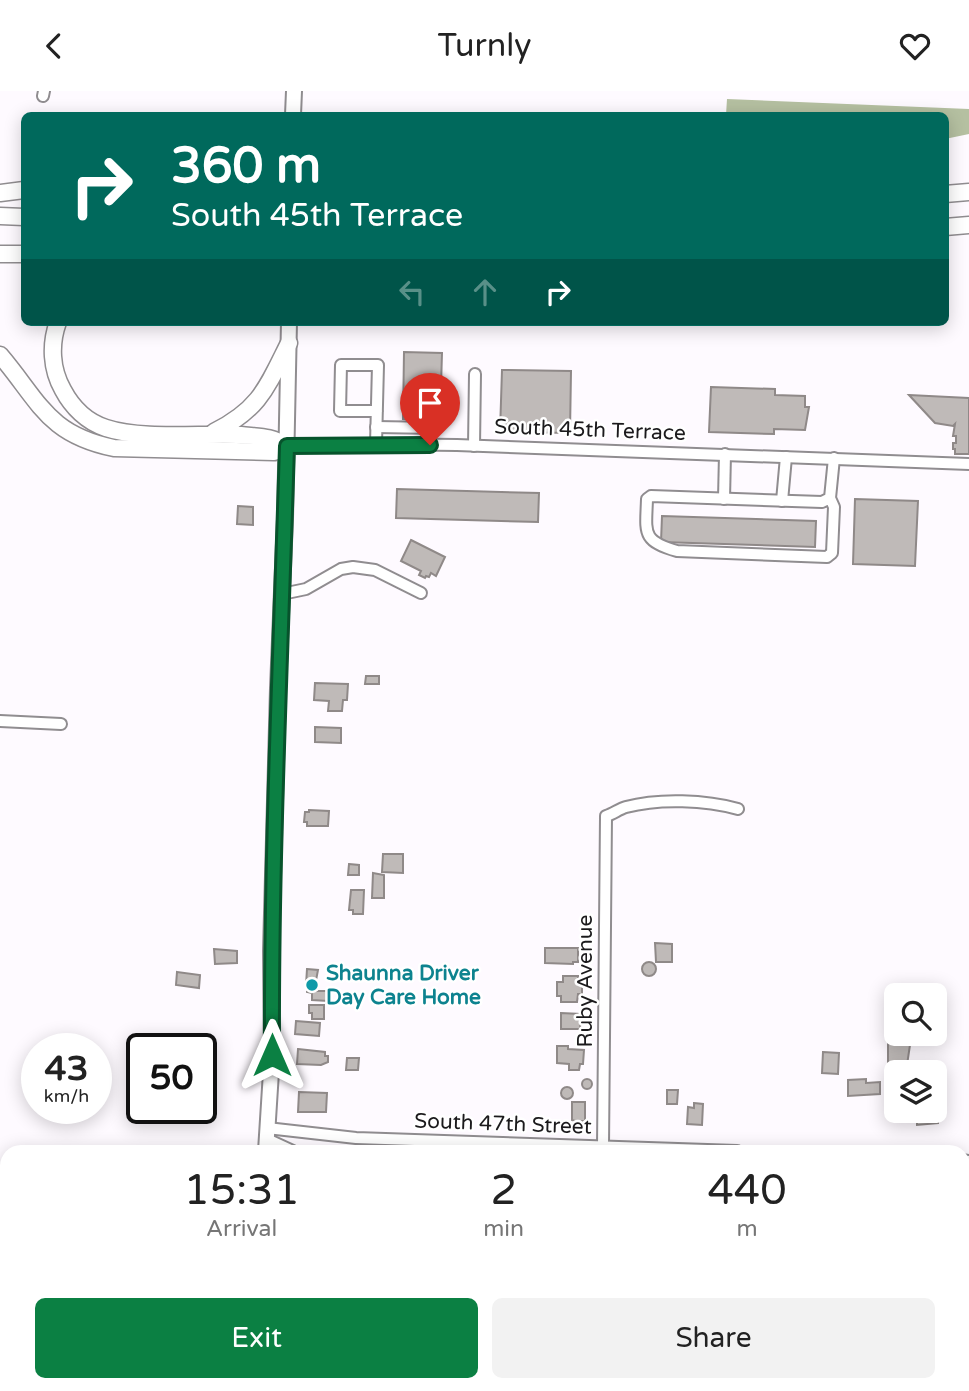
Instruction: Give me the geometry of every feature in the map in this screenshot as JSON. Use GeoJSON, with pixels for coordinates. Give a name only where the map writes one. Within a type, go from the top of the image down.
{"type":"FeatureCollection","features":[{"type":"Feature","properties":{"kind":"highway"},"geometry":{"type":"LineString","coordinates":[[0,193],[21,190]]}},
{"type":"Feature","properties":{"kind":"highway"},"geometry":{"type":"LineString","coordinates":[[949,194],[969,192]]}},
{"type":"Feature","properties":{"kind":"highway"},"geometry":{"type":"LineString","coordinates":[[0,216],[21,217]]}},
{"type":"Feature","properties":{"kind":"highway"},"geometry":{"type":"LineString","coordinates":[[949,227],[969,225]]}},
{"type":"Feature","properties":{"kind":"highway"},"geometry":{"type":"LineString","coordinates":[[0,254],[21,254]]}},
{"type":"Feature","properties":{"kind":"highway"},"geometry":{"type":"LineString","coordinates":[[57,326],[52,355],[59,383],[69,401],[85,417],[105,428],[137,433],[212,433],[274,438],[287,446]]}},
{"type":"Feature","properties":{"kind":"highway"},"geometry":{"type":"LineString","coordinates":[[212,433],[234,422],[252,408],[267,389],[289,343]]}},
{"type":"Feature","properties":{"kind":"highway"},"geometry":{"type":"LineString","coordinates":[[0,355],[38,405],[65,431],[94,444],[114,448],[274,453],[287,446]]}},
{"type":"Feature","properties":{"kind":"main road"},"geometry":{"type":"LineString","coordinates":[[293,112],[294,91]]}},
{"type":"Feature","properties":{"kind":"main road"},"geometry":{"type":"LineString","coordinates":[[267,1140],[272,1055],[271,951],[289,326]]}},
{"type":"Feature","properties":{"kind":"street"},"geometry":{"type":"LineString","coordinates":[[376,444],[376,427],[377,411],[378,365],[341,365],[340,411],[377,411]]}},
{"type":"Feature","properties":{"kind":"street"},"geometry":{"type":"LineString","coordinates":[[474,446],[475,374]]}},
{"type":"Feature","properties":{"kind":"street"},"geometry":{"type":"LineString","coordinates":[[376,427],[436,428]]}},
{"type":"Feature","properties":{"kind":"street","name":"South 45th Terrace"},"geometry":{"type":"LineString","coordinates":[[287,446],[474,446],[969,464]]}},
{"type":"Feature","properties":{"kind":"street"},"geometry":{"type":"LineString","coordinates":[[724,499],[725,454]]}},
{"type":"Feature","properties":{"kind":"street"},"geometry":{"type":"LineString","coordinates":[[782,501],[786,457]]}},
{"type":"Feature","properties":{"kind":"street"},"geometry":{"type":"LineString","coordinates":[[830,498],[822,502],[651,496],[647,499],[646,533],[650,540],[660,546],[677,551],[827,557],[832,553],[834,507],[830,498],[834,459]]}},
{"type":"Feature","properties":{"kind":"street"},"geometry":{"type":"LineString","coordinates":[[282,594],[306,589],[341,569],[353,567],[375,570],[421,593]]}},
{"type":"Feature","properties":{"kind":"street"},"geometry":{"type":"LineString","coordinates":[[0,721],[61,724]]}},
{"type":"Feature","properties":{"kind":"street","name":"Ruby Avenue"},"geometry":{"type":"LineString","coordinates":[[603,1145],[606,816],[622,808],[647,802],[717,803],[738,809]]}},
{"type":"Feature","properties":{"kind":"street","name":"South 47th Street"},"geometry":{"type":"LineString","coordinates":[[267,1140],[356,1138],[548,1145]]}},
{"type":"Feature","properties":{"kind":"green space"},"geometry":{"type":"Polygon","coordinates":[[[727,99],[969,109],[969,134],[949,138],[949,112],[726,112],[727,99]]]}},
{"type":"Feature","properties":{"kind":"building"},"geometry":{"type":"Polygon","coordinates":[[[404,352],[442,353],[440,420],[403,419],[404,352]]]}},
{"type":"Feature","properties":{"kind":"building"},"geometry":{"type":"Polygon","coordinates":[[[502,370],[571,371],[570,433],[500,432],[502,370]]]}},
{"type":"Feature","properties":{"kind":"building"},"geometry":{"type":"Polygon","coordinates":[[[711,387],[775,389],[775,395],[805,396],[805,407],[809,407],[805,430],[774,429],[774,434],[709,432],[711,387]]]}},
{"type":"Feature","properties":{"kind":"building"},"geometry":{"type":"Polygon","coordinates":[[[909,395],[969,398],[969,454],[955,454],[955,424],[935,423],[909,395]]]}},
{"type":"Feature","properties":{"kind":"building"},"geometry":{"type":"Polygon","coordinates":[[[397,489],[539,493],[538,522],[396,518],[397,489]]]}},
{"type":"Feature","properties":{"kind":"building"},"geometry":{"type":"Polygon","coordinates":[[[855,499],[918,501],[915,566],[853,564],[855,499]]]}},
{"type":"Feature","properties":{"kind":"building"},"geometry":{"type":"Polygon","coordinates":[[[238,506],[253,507],[253,525],[237,524],[238,506]]]}},
{"type":"Feature","properties":{"kind":"building"},"geometry":{"type":"Polygon","coordinates":[[[662,516],[816,521],[815,547],[661,542],[662,516]]]}},
{"type":"Feature","properties":{"kind":"building"},"geometry":{"type":"Polygon","coordinates":[[[411,540],[445,557],[436,576],[431,573],[425,578],[419,575],[421,571],[401,561],[411,540]]]}},
{"type":"Feature","properties":{"kind":"building"},"geometry":{"type":"Polygon","coordinates":[[[366,676],[379,676],[379,684],[365,684],[366,676]]]}},
{"type":"Feature","properties":{"kind":"building"},"geometry":{"type":"Polygon","coordinates":[[[315,683],[348,684],[347,700],[343,700],[342,711],[328,711],[329,701],[314,700],[315,683]]]}},
{"type":"Feature","properties":{"kind":"building"},"geometry":{"type":"Polygon","coordinates":[[[315,727],[341,728],[341,743],[315,742],[315,727]]]}},
{"type":"Feature","properties":{"kind":"building"},"geometry":{"type":"Polygon","coordinates":[[[329,811],[328,826],[307,826],[307,822],[304,822],[305,812],[329,811]]]}},
{"type":"Feature","properties":{"kind":"building"},"geometry":{"type":"Polygon","coordinates":[[[383,854],[403,854],[403,873],[382,872],[383,854]]]}},
{"type":"Feature","properties":{"kind":"building"},"geometry":{"type":"Polygon","coordinates":[[[349,864],[359,865],[359,875],[348,875],[349,864]]]}},
{"type":"Feature","properties":{"kind":"building"},"geometry":{"type":"Polygon","coordinates":[[[373,873],[384,875],[384,898],[372,898],[373,873]]]}},
{"type":"Feature","properties":{"kind":"building"},"geometry":{"type":"Polygon","coordinates":[[[351,890],[364,890],[363,914],[353,914],[353,910],[349,910],[351,890]]]}},
{"type":"Feature","properties":{"kind":"building"},"geometry":{"type":"Polygon","coordinates":[[[655,943],[672,944],[672,962],[656,962],[655,943]]]}},
{"type":"Feature","properties":{"kind":"building"},"geometry":{"type":"Polygon","coordinates":[[[545,948],[578,948],[578,962],[545,963],[545,948]]]}},
{"type":"Feature","properties":{"kind":"building"},"geometry":{"type":"Polygon","coordinates":[[[214,949],[237,951],[237,963],[215,964],[214,949]]]}},
{"type":"Feature","properties":{"kind":"building"},"geometry":{"type":"Polygon","coordinates":[[[649,962],[654,964],[654,974],[649,976],[644,974],[642,969],[644,964],[649,962]]]}},
{"type":"Feature","properties":{"kind":"building","name":"Shaunna Driver Day Care Home"},"geometry":{"type":"Polygon","coordinates":[[[307,969],[318,970],[314,991],[328,991],[328,1001],[312,1000],[312,993],[307,992],[307,969]]]}},
{"type":"Feature","properties":{"kind":"building"},"geometry":{"type":"Polygon","coordinates":[[[177,972],[200,975],[199,988],[176,985],[177,972]]]}},
{"type":"Feature","properties":{"kind":"building"},"geometry":{"type":"Polygon","coordinates":[[[563,976],[578,976],[578,984],[582,984],[582,994],[578,994],[577,1002],[561,1002],[561,996],[557,996],[557,982],[563,982],[563,976]]]}},
{"type":"Feature","properties":{"kind":"building"},"geometry":{"type":"Polygon","coordinates":[[[309,1005],[324,1005],[324,1019],[312,1019],[309,1005]]]}},
{"type":"Feature","properties":{"kind":"building"},"geometry":{"type":"Polygon","coordinates":[[[561,1013],[581,1014],[580,1029],[561,1029],[561,1013]]]}},
{"type":"Feature","properties":{"kind":"building"},"geometry":{"type":"Polygon","coordinates":[[[296,1021],[320,1023],[319,1036],[295,1034],[296,1021]]]}},
{"type":"Feature","properties":{"kind":"building"},"geometry":{"type":"Polygon","coordinates":[[[557,1046],[584,1050],[583,1064],[580,1064],[579,1070],[569,1070],[569,1064],[557,1063],[557,1046]]]}},
{"type":"Feature","properties":{"kind":"building"},"geometry":{"type":"Polygon","coordinates":[[[888,1046],[910,1046],[908,1060],[888,1060],[888,1046]]]}},
{"type":"Feature","properties":{"kind":"building"},"geometry":{"type":"Polygon","coordinates":[[[298,1049],[325,1052],[328,1062],[321,1065],[297,1064],[298,1049]]]}},
{"type":"Feature","properties":{"kind":"building"},"geometry":{"type":"Polygon","coordinates":[[[823,1052],[839,1053],[838,1074],[822,1073],[823,1052]]]}},
{"type":"Feature","properties":{"kind":"building"},"geometry":{"type":"Polygon","coordinates":[[[347,1058],[359,1058],[358,1070],[346,1070],[347,1058]]]}},
{"type":"Feature","properties":{"kind":"building"},"geometry":{"type":"Polygon","coordinates":[[[587,1079],[591,1080],[591,1088],[587,1089],[583,1088],[582,1084],[583,1080],[587,1079]]]}},
{"type":"Feature","properties":{"kind":"building"},"geometry":{"type":"Polygon","coordinates":[[[866,1079],[866,1083],[880,1082],[880,1094],[848,1096],[848,1080],[866,1079]]]}},
{"type":"Feature","properties":{"kind":"building"},"geometry":{"type":"Polygon","coordinates":[[[567,1087],[573,1093],[567,1099],[561,1093],[567,1087]]]}},
{"type":"Feature","properties":{"kind":"building"},"geometry":{"type":"Polygon","coordinates":[[[667,1090],[678,1090],[677,1104],[667,1104],[667,1090]]]}},
{"type":"Feature","properties":{"kind":"building"},"geometry":{"type":"Polygon","coordinates":[[[299,1092],[327,1093],[326,1112],[298,1112],[299,1092]]]}},
{"type":"Feature","properties":{"kind":"building"},"geometry":{"type":"Polygon","coordinates":[[[572,1102],[585,1102],[585,1121],[581,1123],[572,1120],[572,1102]]]}},
{"type":"Feature","properties":{"kind":"building"},"geometry":{"type":"Polygon","coordinates":[[[694,1103],[703,1104],[702,1125],[687,1124],[688,1107],[694,1108],[694,1103]]]}},
{"type":"Feature","properties":{"kind":"place","name":"Shaunna Driver Day Care Home"},"geometry":{"type":"Point","coordinates":[312,985]}},
{"type":"Feature","properties":{"kind":"route"},"geometry":{"type":"LineString","coordinates":[[272,1055],[271,951],[287,446],[430,445]]}}]}
